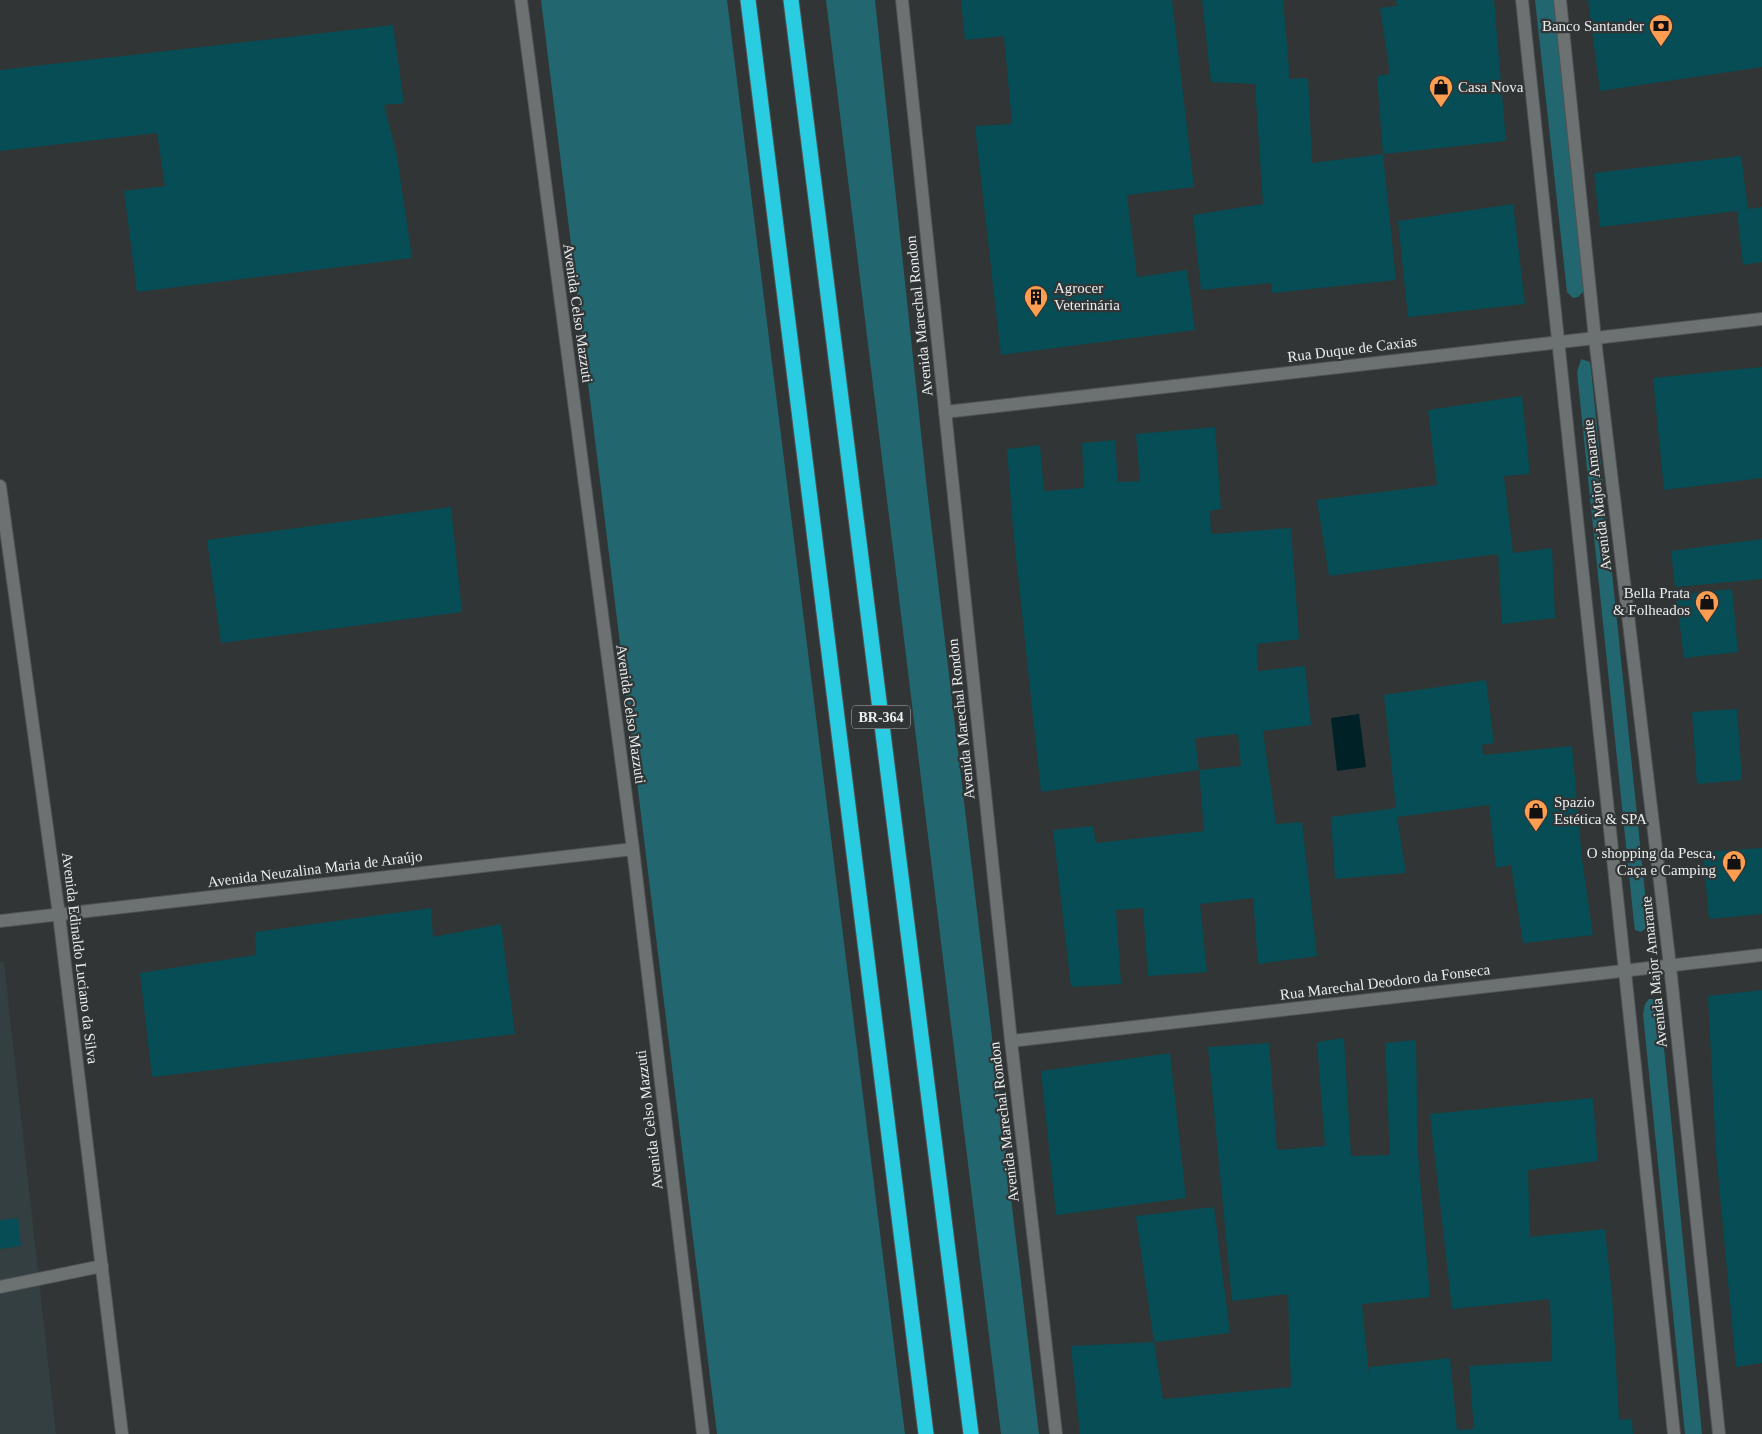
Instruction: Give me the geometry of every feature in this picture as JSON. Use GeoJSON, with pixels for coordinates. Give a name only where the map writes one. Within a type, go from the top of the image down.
{"type":"FeatureCollection","features":[{"type":"Feature","properties":{"kind":"highway","name":"BR-364"},"geometry":{"type":"LineString","coordinates":[[748,0],[926,1434]]}},
{"type":"Feature","properties":{"kind":"highway","name":"BR-364"},"geometry":{"type":"LineString","coordinates":[[791,0],[971,1434]]}},
{"type":"Feature","properties":{"kind":"street","name":"Avenida Celso Mazzuti"},"geometry":{"type":"LineString","coordinates":[[521,0],[633,849],[703,1434]]}},
{"type":"Feature","properties":{"kind":"street","name":"Avenida Marechal Rondon"},"geometry":{"type":"LineString","coordinates":[[902,0],[1011,1041],[1056,1434]]}},
{"type":"Feature","properties":{"kind":"street","name":"Avenida Major Amarante"},"geometry":{"type":"LineString","coordinates":[[1522,0],[1674,1434]]}},
{"type":"Feature","properties":{"kind":"street","name":"Avenida Major Amarante"},"geometry":{"type":"LineString","coordinates":[[1560,0],[1595,339],[1670,966],[1719,1434]]}},
{"type":"Feature","properties":{"kind":"street","name":"Rua Duque de Caxias"},"geometry":{"type":"LineString","coordinates":[[945,412],[1762,319]]}},
{"type":"Feature","properties":{"kind":"street","name":"Avenida Edinaldo Luciano da Silva"},"geometry":{"type":"LineString","coordinates":[[0,486],[59,915],[122,1434]]}},
{"type":"Feature","properties":{"kind":"street","name":"Avenida Neuzalina Maria de Araújo"},"geometry":{"type":"LineString","coordinates":[[0,922],[633,849]]}},
{"type":"Feature","properties":{"kind":"street","name":"Rua Marechal Deodoro da Fonseca"},"geometry":{"type":"LineString","coordinates":[[1011,1041],[1762,956]]}},
{"type":"Feature","properties":{"kind":"street"},"geometry":{"type":"LineString","coordinates":[[0,1287],[102,1266]]}},
{"type":"Feature","properties":{"kind":"shaded area"},"geometry":{"type":"Polygon","coordinates":[[[541,0],[727,0],[905,1434],[717,1434],[541,0]]]}},
{"type":"Feature","properties":{"kind":"shaded area"},"geometry":{"type":"Polygon","coordinates":[[[826,0],[875,0],[927,489],[1039,1434],[1001,1434],[826,0]]]}},
{"type":"Feature","properties":{"kind":"shaded area"},"geometry":{"type":"Polygon","coordinates":[[[1535,0],[1554,0],[1587,288],[1578,297],[1573,298],[1567,292],[1535,0]]]}},
{"type":"Feature","properties":{"kind":"shaded area"},"geometry":{"type":"Polygon","coordinates":[[[1581,359],[1590,362],[1591,369],[1646,902],[1647,927],[1641,932],[1635,930],[1634,923],[1577,372],[1581,359]]]}},
{"type":"Feature","properties":{"kind":"shaded area"},"geometry":{"type":"Polygon","coordinates":[[[1359,714],[1366,767],[1337,771],[1331,718],[1359,714]]]}},
{"type":"Feature","properties":{"kind":"shaded area"},"geometry":{"type":"Polygon","coordinates":[[[0,962],[4,962],[56,1434],[0,1434],[0,962]]]}},
{"type":"Feature","properties":{"kind":"shaded area"},"geometry":{"type":"Polygon","coordinates":[[[1649,999],[1656,999],[1660,1007],[1702,1434],[1685,1434],[1643,1014],[1645,1004],[1649,999]]]}},
{"type":"Feature","properties":{"kind":"building"},"geometry":{"type":"Polygon","coordinates":[[[961,0],[1172,0],[1194,187],[1127,195],[1137,277],[1187,270],[1195,330],[1001,355],[975,126],[1012,124],[1004,36],[965,40],[961,0]]]}},
{"type":"Feature","properties":{"kind":"building"},"geometry":{"type":"Polygon","coordinates":[[[1202,0],[1283,0],[1290,79],[1308,78],[1312,163],[1383,154],[1396,280],[1272,293],[1271,283],[1201,290],[1193,215],[1263,204],[1255,84],[1211,82],[1202,0]]]}},
{"type":"Feature","properties":{"kind":"building"},"geometry":{"type":"Polygon","coordinates":[[[1396,0],[1494,0],[1506,141],[1383,154],[1377,76],[1390,74],[1380,8],[1397,6],[1396,0]]]}},
{"type":"Feature","properties":{"kind":"building","name":"Banco Santander"},"geometry":{"type":"Polygon","coordinates":[[[1588,0],[1762,0],[1762,67],[1600,91],[1588,0]]]}},
{"type":"Feature","properties":{"kind":"building"},"geometry":{"type":"Polygon","coordinates":[[[393,25],[404,103],[384,105],[397,156],[412,258],[137,292],[124,191],[165,186],[157,133],[0,151],[0,70],[393,25]]]}},
{"type":"Feature","properties":{"kind":"building"},"geometry":{"type":"Polygon","coordinates":[[[1741,156],[1748,209],[1762,207],[1762,262],[1743,265],[1737,211],[1600,227],[1594,173],[1741,156]]]}},
{"type":"Feature","properties":{"kind":"building"},"geometry":{"type":"Polygon","coordinates":[[[1513,204],[1525,304],[1408,317],[1398,221],[1513,204]]]}},
{"type":"Feature","properties":{"kind":"building"},"geometry":{"type":"Polygon","coordinates":[[[1762,367],[1762,478],[1664,490],[1653,378],[1762,367]]]}},
{"type":"Feature","properties":{"kind":"building"},"geometry":{"type":"Polygon","coordinates":[[[1522,396],[1530,474],[1504,476],[1513,553],[1552,548],[1555,618],[1502,624],[1498,554],[1329,576],[1317,500],[1437,485],[1428,410],[1522,396]]]}},
{"type":"Feature","properties":{"kind":"building"},"geometry":{"type":"Polygon","coordinates":[[[1215,427],[1221,509],[1210,511],[1211,534],[1291,528],[1299,639],[1257,644],[1258,671],[1305,666],[1311,725],[1263,731],[1276,824],[1302,822],[1317,956],[1258,964],[1253,898],[1200,904],[1207,972],[1148,976],[1143,908],[1116,910],[1121,984],[1071,987],[1053,830],[1093,826],[1096,843],[1204,831],[1199,770],[1041,792],[1013,528],[1007,449],[1040,445],[1044,491],[1084,488],[1082,443],[1115,440],[1118,482],[1140,481],[1136,434],[1215,427]],[[1238,734],[1195,738],[1199,770],[1241,766],[1238,734]]]}},
{"type":"Feature","properties":{"kind":"building"},"geometry":{"type":"Polygon","coordinates":[[[451,507],[462,612],[221,643],[207,540],[451,507]]]}},
{"type":"Feature","properties":{"kind":"building"},"geometry":{"type":"Polygon","coordinates":[[[1762,539],[1762,579],[1675,587],[1671,551],[1762,539]]]}},
{"type":"Feature","properties":{"kind":"building","name":"Bella Prata & Folheados"},"geometry":{"type":"Polygon","coordinates":[[[1732,589],[1738,652],[1684,658],[1676,595],[1732,589]]]}},
{"type":"Feature","properties":{"kind":"building"},"geometry":{"type":"Polygon","coordinates":[[[1486,680],[1494,743],[1482,745],[1483,755],[1572,746],[1582,859],[1593,935],[1523,943],[1511,865],[1496,868],[1489,805],[1397,817],[1406,873],[1335,879],[1331,817],[1396,808],[1384,695],[1486,680]]]}},
{"type":"Feature","properties":{"kind":"building"},"geometry":{"type":"Polygon","coordinates":[[[1737,709],[1742,780],[1697,784],[1692,712],[1737,709]]]}},
{"type":"Feature","properties":{"kind":"building","name":"O shopping da Pesca, Caça e Camping"},"geometry":{"type":"Polygon","coordinates":[[[1762,848],[1762,914],[1709,919],[1703,852],[1762,848]]]}},
{"type":"Feature","properties":{"kind":"building"},"geometry":{"type":"Polygon","coordinates":[[[431,908],[433,937],[501,924],[515,1034],[152,1077],[140,973],[256,955],[255,932],[431,908]]]}},
{"type":"Feature","properties":{"kind":"building"},"geometry":{"type":"Polygon","coordinates":[[[1762,990],[1762,1363],[1736,1367],[1716,1152],[1708,996],[1762,990]]]}},
{"type":"Feature","properties":{"kind":"building"},"geometry":{"type":"Polygon","coordinates":[[[1344,1038],[1351,1156],[1390,1155],[1385,1043],[1416,1040],[1418,1154],[1430,1297],[1362,1304],[1369,1376],[1369,1367],[1450,1358],[1457,1430],[1474,1429],[1469,1366],[1552,1361],[1550,1299],[1452,1309],[1430,1114],[1593,1098],[1598,1161],[1528,1170],[1530,1237],[1605,1229],[1612,1295],[1619,1420],[1632,1419],[1633,1434],[1080,1434],[1071,1346],[1154,1342],[1163,1399],[1291,1387],[1288,1294],[1232,1301],[1208,1047],[1269,1043],[1277,1150],[1325,1146],[1317,1042],[1344,1038]]]}},
{"type":"Feature","properties":{"kind":"building"},"geometry":{"type":"Polygon","coordinates":[[[1170,1053],[1186,1198],[1056,1215],[1041,1071],[1170,1053]]]}},
{"type":"Feature","properties":{"kind":"building"},"geometry":{"type":"Polygon","coordinates":[[[1214,1207],[1230,1333],[1154,1342],[1136,1216],[1214,1207]]]}},
{"type":"Feature","properties":{"kind":"building"},"geometry":{"type":"Polygon","coordinates":[[[18,1218],[21,1246],[0,1249],[0,1220],[18,1218]]]}},
{"type":"Feature","properties":{"kind":"place","name":"Banco Santander"},"geometry":{"type":"Point","coordinates":[1661,47]}},
{"type":"Feature","properties":{"kind":"place","name":"Casa Nova"},"geometry":{"type":"Point","coordinates":[1441,108]}},
{"type":"Feature","properties":{"kind":"place","name":"Agrocer Veterinária"},"geometry":{"type":"Point","coordinates":[1036,318]}},
{"type":"Feature","properties":{"kind":"place","name":"Bella Prata & Folheados"},"geometry":{"type":"Point","coordinates":[1707,623]}},
{"type":"Feature","properties":{"kind":"place","name":"Spazio Estética & SPA"},"geometry":{"type":"Point","coordinates":[1536,832]}},
{"type":"Feature","properties":{"kind":"place","name":"O shopping da Pesca, Caça e Camping"},"geometry":{"type":"Point","coordinates":[1734,883]}}]}
